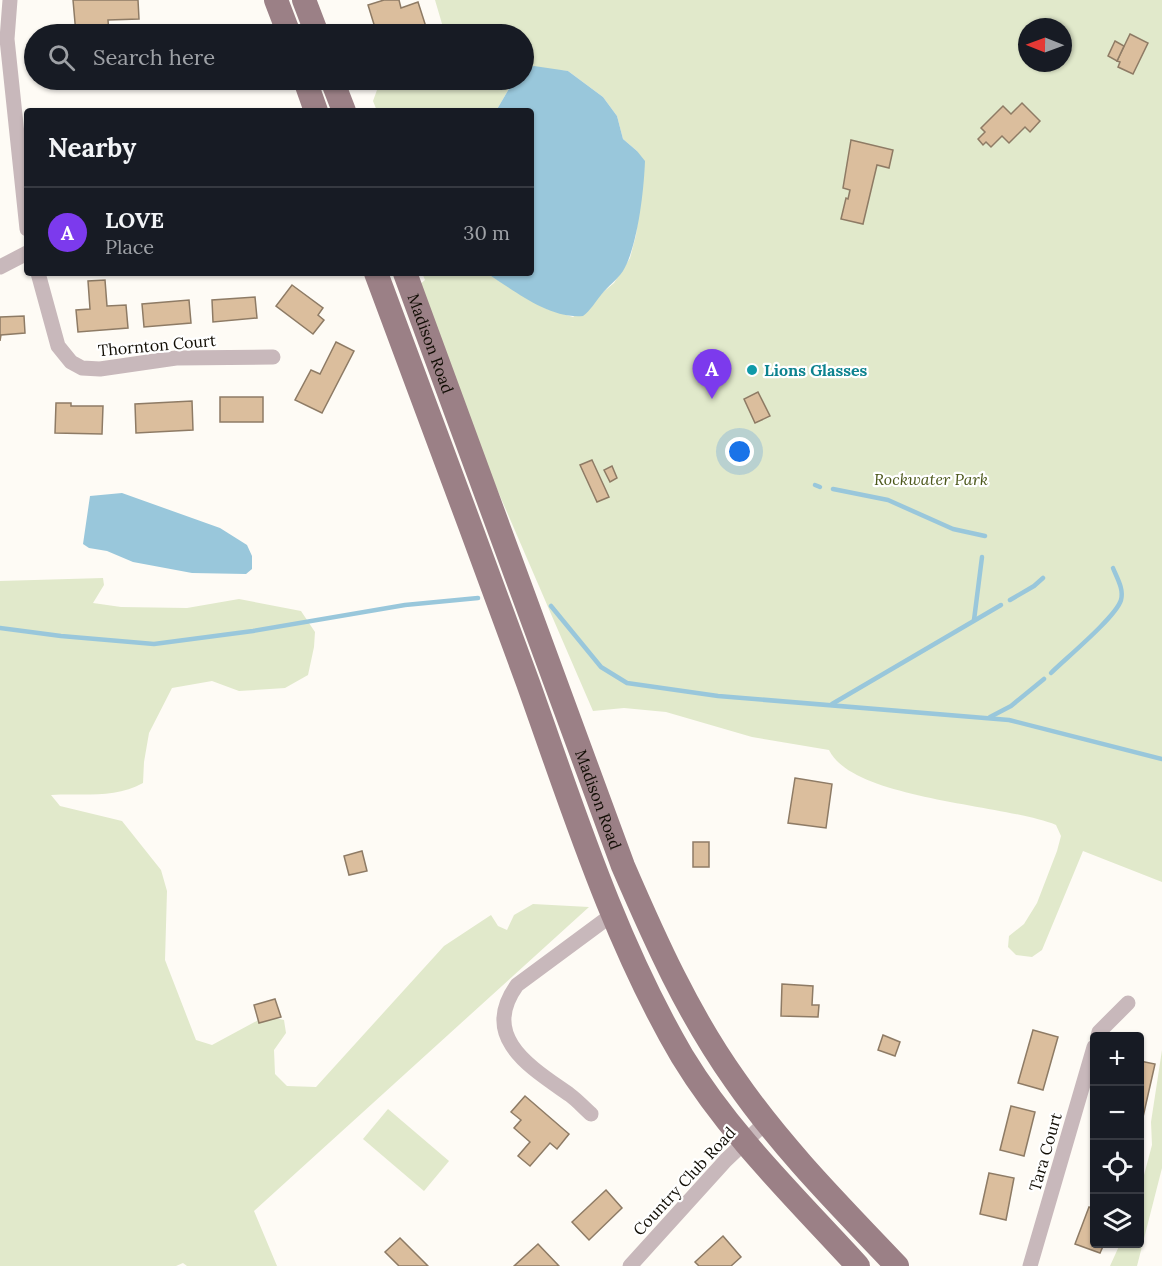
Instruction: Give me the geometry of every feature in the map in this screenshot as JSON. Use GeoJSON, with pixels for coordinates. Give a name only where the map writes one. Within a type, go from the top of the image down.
{"type":"FeatureCollection","features":[{"type":"Feature","properties":{"kind":"main road"},"geometry":{"type":"LineString","coordinates":[[276,0],[285,24]]}},
{"type":"Feature","properties":{"kind":"main road"},"geometry":{"type":"LineString","coordinates":[[304,0],[313,24]]}},
{"type":"Feature","properties":{"kind":"main road"},"geometry":{"type":"LineString","coordinates":[[316,90],[330,103]]}},
{"type":"Feature","properties":{"kind":"main road","name":"Madison Road"},"geometry":{"type":"LineString","coordinates":[[377,276],[501,609],[574,814],[613,914],[652,1001],[683,1057],[744,1142],[858,1266]]}},
{"type":"Feature","properties":{"kind":"main road","name":"Madison Road"},"geometry":{"type":"LineString","coordinates":[[406,276],[623,866],[648,926],[677,986],[704,1034],[734,1080],[766,1122],[820,1185],[897,1266]]}},
{"type":"Feature","properties":{"kind":"street"},"geometry":{"type":"LineString","coordinates":[[6,5],[7,39],[22,141],[24,176]]}},
{"type":"Feature","properties":{"kind":"street"},"geometry":{"type":"LineString","coordinates":[[0,267],[24,255]]}},
{"type":"Feature","properties":{"kind":"street","name":"Thornton Court"},"geometry":{"type":"LineString","coordinates":[[39,276],[58,346],[71,362],[81,368],[100,369],[176,358],[273,357]]}},
{"type":"Feature","properties":{"kind":"street"},"geometry":{"type":"LineString","coordinates":[[591,1114],[572,1096],[527,1064],[513,1048],[506,1036],[504,1008],[517,985],[613,914]]}},
{"type":"Feature","properties":{"kind":"street"},"geometry":{"type":"LineString","coordinates":[[1099,1032],[1128,1003]]}},
{"type":"Feature","properties":{"kind":"street","name":"Tara Court"},"geometry":{"type":"LineString","coordinates":[[1030,1266],[1090,1064]]}},
{"type":"Feature","properties":{"kind":"street","name":"Country Club Road"},"geometry":{"type":"LineString","coordinates":[[630,1266],[682,1207],[766,1122]]}},
{"type":"Feature","properties":{"kind":"green space","name":"Rockwater Park"},"geometry":{"type":"Polygon","coordinates":[[[435,0],[1162,0],[1162,882],[1083,851],[1042,950],[1032,957],[1016,955],[1008,947],[1009,936],[1024,924],[1037,903],[1061,836],[1056,825],[1002,811],[898,790],[867,780],[844,767],[829,750],[752,737],[666,712],[624,708],[593,711],[468,422],[419,285],[425,280],[423,276],[491,276],[547,309],[573,317],[614,283],[630,258],[636,235],[644,167],[637,151],[623,139],[617,116],[603,97],[568,71],[534,69],[534,24],[442,24],[435,0]]]}},
{"type":"Feature","properties":{"kind":"green space"},"geometry":{"type":"Polygon","coordinates":[[[377,90],[508,90],[498,108],[376,108],[373,101],[377,90]]]}},
{"type":"Feature","properties":{"kind":"green space"},"geometry":{"type":"Polygon","coordinates":[[[103,578],[104,585],[93,603],[121,607],[187,608],[239,599],[301,611],[315,632],[308,675],[285,688],[239,691],[212,681],[172,688],[149,733],[143,783],[110,793],[51,795],[60,806],[122,821],[161,870],[167,891],[165,960],[196,1040],[212,1045],[266,1016],[284,1020],[286,1033],[274,1050],[275,1074],[287,1086],[316,1087],[444,946],[491,915],[498,926],[507,930],[514,915],[533,904],[589,907],[254,1211],[277,1266],[187,1266],[183,1263],[176,1266],[0,1266],[0,581],[103,578]]]}},
{"type":"Feature","properties":{"kind":"green space"},"geometry":{"type":"Polygon","coordinates":[[[1162,1050],[1162,1168],[1144,1239],[1144,1175],[1152,1145],[1151,1122],[1162,1050]]]}},
{"type":"Feature","properties":{"kind":"green space"},"geometry":{"type":"Polygon","coordinates":[[[388,1109],[449,1161],[424,1191],[363,1139],[388,1109]]]}},
{"type":"Feature","properties":{"kind":"green space"},"geometry":{"type":"Polygon","coordinates":[[[1118,1248],[1142,1248],[1137,1266],[1110,1266],[1118,1248]]]}},
{"type":"Feature","properties":{"kind":"water"},"geometry":{"type":"Polygon","coordinates":[[[534,66],[568,71],[603,97],[617,116],[623,139],[645,161],[639,217],[628,260],[621,274],[583,316],[570,316],[544,308],[491,276],[534,276],[534,108],[498,108],[508,90],[534,90],[534,66]]]}},
{"type":"Feature","properties":{"kind":"water"},"geometry":{"type":"Polygon","coordinates":[[[122,493],[220,528],[247,545],[252,556],[252,569],[246,574],[192,573],[133,562],[83,544],[90,496],[122,493]]]}},
{"type":"Feature","properties":{"kind":"building"},"geometry":{"type":"Polygon","coordinates":[[[73,0],[138,0],[139,19],[108,20],[108,24],[75,24],[73,0]]]}},
{"type":"Feature","properties":{"kind":"building"},"geometry":{"type":"Polygon","coordinates":[[[384,0],[399,0],[401,8],[418,2],[425,24],[374,24],[368,5],[384,0]]]}},
{"type":"Feature","properties":{"kind":"building"},"geometry":{"type":"Polygon","coordinates":[[[1130,34],[1148,43],[1133,74],[1118,67],[1120,62],[1117,61],[1130,34]]]}},
{"type":"Feature","properties":{"kind":"building"},"geometry":{"type":"Polygon","coordinates":[[[1115,41],[1124,46],[1117,61],[1108,56],[1115,41]]]}},
{"type":"Feature","properties":{"kind":"building"},"geometry":{"type":"Polygon","coordinates":[[[1022,103],[1040,121],[1030,132],[1025,127],[1009,143],[1002,136],[991,147],[986,142],[983,145],[978,139],[985,132],[981,128],[1003,106],[1011,114],[1022,103]]]}},
{"type":"Feature","properties":{"kind":"building"},"geometry":{"type":"Polygon","coordinates":[[[851,140],[893,150],[889,168],[877,165],[863,224],[841,219],[850,190],[843,188],[851,140]]]}},
{"type":"Feature","properties":{"kind":"building"},"geometry":{"type":"Polygon","coordinates":[[[105,280],[107,306],[126,305],[128,328],[78,332],[76,310],[90,309],[88,281],[105,280]]]}},
{"type":"Feature","properties":{"kind":"building"},"geometry":{"type":"Polygon","coordinates":[[[292,285],[323,308],[318,315],[324,320],[313,334],[276,306],[292,285]]]}},
{"type":"Feature","properties":{"kind":"building"},"geometry":{"type":"Polygon","coordinates":[[[255,297],[257,318],[213,322],[212,300],[255,297]]]}},
{"type":"Feature","properties":{"kind":"building"},"geometry":{"type":"Polygon","coordinates":[[[189,300],[191,323],[144,327],[142,304],[189,300]]]}},
{"type":"Feature","properties":{"kind":"building"},"geometry":{"type":"Polygon","coordinates":[[[24,316],[25,333],[1,335],[0,341],[0,317],[24,316]]]}},
{"type":"Feature","properties":{"kind":"building"},"geometry":{"type":"Polygon","coordinates":[[[336,342],[354,351],[322,413],[295,400],[311,370],[320,374],[336,342]]]}},
{"type":"Feature","properties":{"kind":"building"},"geometry":{"type":"Polygon","coordinates":[[[758,392],[770,416],[755,423],[744,399],[758,392]]]}},
{"type":"Feature","properties":{"kind":"building"},"geometry":{"type":"Polygon","coordinates":[[[220,397],[263,397],[263,422],[220,422],[220,397]]]}},
{"type":"Feature","properties":{"kind":"building"},"geometry":{"type":"Polygon","coordinates":[[[192,401],[193,430],[136,433],[135,404],[192,401]]]}},
{"type":"Feature","properties":{"kind":"building"},"geometry":{"type":"Polygon","coordinates":[[[56,403],[71,403],[71,406],[103,406],[102,434],[55,433],[56,403]]]}},
{"type":"Feature","properties":{"kind":"building"},"geometry":{"type":"Polygon","coordinates":[[[592,460],[609,497],[597,502],[580,465],[592,460]]]}},
{"type":"Feature","properties":{"kind":"building"},"geometry":{"type":"Polygon","coordinates":[[[612,466],[617,478],[610,482],[604,470],[612,466]]]}},
{"type":"Feature","properties":{"kind":"building"},"geometry":{"type":"Polygon","coordinates":[[[795,778],[832,784],[826,828],[788,823],[795,778]]]}},
{"type":"Feature","properties":{"kind":"building"},"geometry":{"type":"Polygon","coordinates":[[[693,842],[709,842],[709,867],[693,867],[693,842]]]}},
{"type":"Feature","properties":{"kind":"building"},"geometry":{"type":"Polygon","coordinates":[[[362,851],[367,871],[349,875],[344,856],[362,851]]]}},
{"type":"Feature","properties":{"kind":"building"},"geometry":{"type":"Polygon","coordinates":[[[782,984],[813,986],[812,1005],[819,1005],[818,1017],[781,1016],[782,984]]]}},
{"type":"Feature","properties":{"kind":"building"},"geometry":{"type":"Polygon","coordinates":[[[275,999],[281,1017],[259,1023],[254,1005],[275,999]]]}},
{"type":"Feature","properties":{"kind":"building"},"geometry":{"type":"Polygon","coordinates":[[[1033,1030],[1058,1037],[1043,1090],[1018,1083],[1033,1030]]]}},
{"type":"Feature","properties":{"kind":"building"},"geometry":{"type":"Polygon","coordinates":[[[883,1035],[900,1042],[895,1056],[878,1050],[883,1035]]]}},
{"type":"Feature","properties":{"kind":"building"},"geometry":{"type":"Polygon","coordinates":[[[1144,1062],[1155,1064],[1144,1113],[1144,1062]]]}},
{"type":"Feature","properties":{"kind":"building"},"geometry":{"type":"Polygon","coordinates":[[[525,1096],[569,1134],[557,1149],[550,1143],[530,1166],[518,1156],[530,1142],[514,1128],[521,1120],[511,1112],[525,1096]]]}},
{"type":"Feature","properties":{"kind":"building"},"geometry":{"type":"Polygon","coordinates":[[[1011,1106],[1035,1112],[1024,1156],[1000,1150],[1011,1106]]]}},
{"type":"Feature","properties":{"kind":"building"},"geometry":{"type":"Polygon","coordinates":[[[989,1173],[1014,1178],[1006,1220],[980,1214],[989,1173]]]}},
{"type":"Feature","properties":{"kind":"building"},"geometry":{"type":"Polygon","coordinates":[[[606,1190],[622,1208],[589,1240],[572,1222],[606,1190]]]}},
{"type":"Feature","properties":{"kind":"building"},"geometry":{"type":"Polygon","coordinates":[[[1089,1207],[1090,1248],[1102,1248],[1100,1253],[1075,1244],[1089,1207]]]}},
{"type":"Feature","properties":{"kind":"building"},"geometry":{"type":"Polygon","coordinates":[[[723,1236],[741,1257],[731,1266],[699,1266],[695,1262],[723,1236]]]}},
{"type":"Feature","properties":{"kind":"building"},"geometry":{"type":"Polygon","coordinates":[[[400,1238],[428,1266],[399,1266],[385,1252],[400,1238]]]}},
{"type":"Feature","properties":{"kind":"building"},"geometry":{"type":"Polygon","coordinates":[[[538,1244],[559,1266],[514,1266],[538,1244]]]}},
{"type":"Feature","properties":{"kind":"waterway"},"geometry":{"type":"LineString","coordinates":[[815,485],[820,487]]}},
{"type":"Feature","properties":{"kind":"waterway"},"geometry":{"type":"LineString","coordinates":[[833,489],[888,500],[953,529],[985,536]]}},
{"type":"Feature","properties":{"kind":"waterway"},"geometry":{"type":"LineString","coordinates":[[974,620],[982,557]]}},
{"type":"Feature","properties":{"kind":"waterway"},"geometry":{"type":"LineString","coordinates":[[1051,673],[1100,627],[1117,607],[1122,592],[1113,568]]}},
{"type":"Feature","properties":{"kind":"waterway"},"geometry":{"type":"LineString","coordinates":[[1010,600],[1043,578]]}},
{"type":"Feature","properties":{"kind":"waterway"},"geometry":{"type":"LineString","coordinates":[[0,628],[154,644],[253,631],[405,605],[478,598]]}},
{"type":"Feature","properties":{"kind":"waterway"},"geometry":{"type":"LineString","coordinates":[[832,704],[1001,605]]}},
{"type":"Feature","properties":{"kind":"waterway"},"geometry":{"type":"LineString","coordinates":[[551,606],[601,667],[627,683],[718,696],[1009,720],[1162,759]]}},
{"type":"Feature","properties":{"kind":"waterway"},"geometry":{"type":"LineString","coordinates":[[990,717],[1011,706],[1044,679]]}},
{"type":"Feature","properties":{"kind":"place","name":"Lions Glasses"},"geometry":{"type":"Point","coordinates":[752,370]}},
{"type":"Feature","properties":{"kind":"place","name":"LOVE"},"geometry":{"type":"Point","coordinates":[712,399]}}]}
